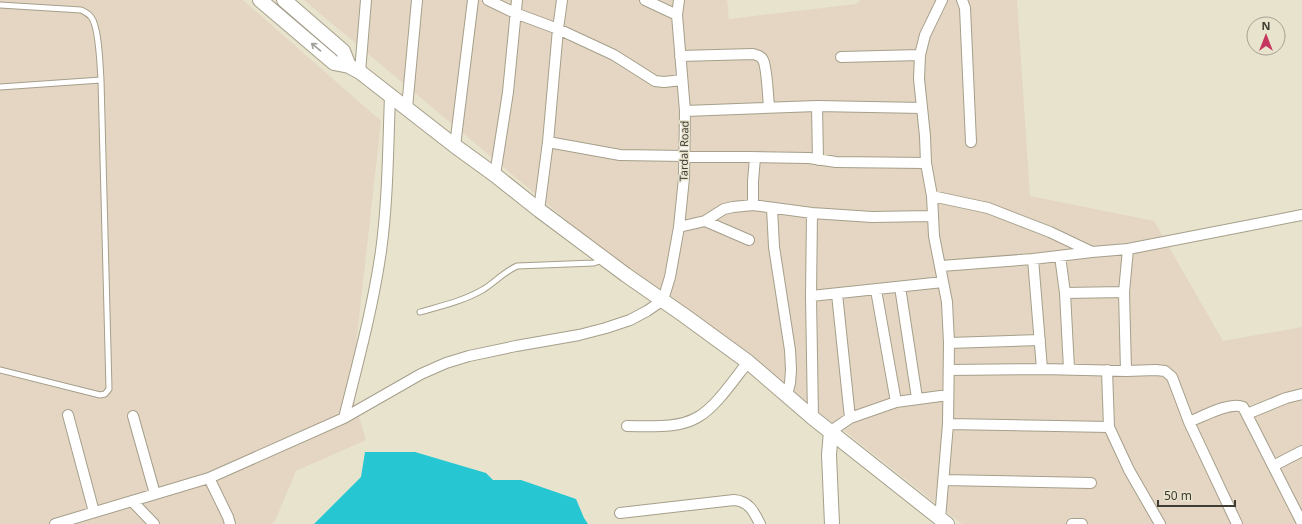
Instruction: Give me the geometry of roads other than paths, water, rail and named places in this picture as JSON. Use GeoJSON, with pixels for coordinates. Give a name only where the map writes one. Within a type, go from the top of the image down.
{"type":"FeatureCollection","features":[{"type":"Feature","properties":{"kind":"main road"},"geometry":{"type":"LineString","coordinates":[[260,0],[334,63],[355,69]]}},
{"type":"Feature","properties":{"kind":"main road"},"geometry":{"type":"LineString","coordinates":[[284,0],[343,51],[355,69],[626,275],[748,362],[813,418],[944,522]]}},
{"type":"Feature","properties":{"kind":"main road"},"geometry":{"type":"LineString","coordinates":[[831,431],[829,455],[832,524]]}},
{"type":"Feature","properties":{"kind":"street"},"geometry":{"type":"LineString","coordinates":[[355,69],[366,0]]}},
{"type":"Feature","properties":{"kind":"street"},"geometry":{"type":"LineString","coordinates":[[407,108],[417,0]]}},
{"type":"Feature","properties":{"kind":"street"},"geometry":{"type":"LineString","coordinates":[[455,146],[473,0]]}},
{"type":"Feature","properties":{"kind":"street"},"geometry":{"type":"LineString","coordinates":[[488,0],[558,29],[614,55],[655,81],[664,82],[682,80]]}},
{"type":"Feature","properties":{"kind":"street"},"geometry":{"type":"LineString","coordinates":[[495,175],[508,92],[517,0]]}},
{"type":"Feature","properties":{"kind":"street"},"geometry":{"type":"LineString","coordinates":[[540,210],[562,0]]}},
{"type":"Feature","properties":{"kind":"street"},"geometry":{"type":"LineString","coordinates":[[645,0],[677,15]]}},
{"type":"Feature","properties":{"kind":"street","name":"Tardal Road"},"geometry":{"type":"LineString","coordinates":[[663,300],[670,277],[679,227],[684,178],[685,111],[677,15],[679,0]]}},
{"type":"Feature","properties":{"kind":"street"},"geometry":{"type":"LineString","coordinates":[[942,0],[925,35],[920,55],[919,79],[925,136],[926,163],[932,196],[934,236],[947,302],[949,343],[948,424],[944,480],[944,522]]}},
{"type":"Feature","properties":{"kind":"street"},"geometry":{"type":"LineString","coordinates":[[962,0],[965,8],[971,142]]}},
{"type":"Feature","properties":{"kind":"street"},"geometry":{"type":"LineString","coordinates":[[680,56],[759,55],[763,60],[765,67],[769,107]]}},
{"type":"Feature","properties":{"kind":"street"},"geometry":{"type":"LineString","coordinates":[[841,57],[920,55]]}},
{"type":"Feature","properties":{"kind":"street"},"geometry":{"type":"LineString","coordinates":[[344,418],[369,317],[381,251],[387,194],[390,96]]}},
{"type":"Feature","properties":{"kind":"street"},"geometry":{"type":"LineString","coordinates":[[685,111],[817,106],[922,108]]}},
{"type":"Feature","properties":{"kind":"street"},"geometry":{"type":"LineString","coordinates":[[817,106],[818,160]]}},
{"type":"Feature","properties":{"kind":"street"},"geometry":{"type":"LineString","coordinates":[[548,142],[620,155],[809,158],[836,162],[926,163]]}},
{"type":"Feature","properties":{"kind":"street"},"geometry":{"type":"LineString","coordinates":[[753,205],[755,158]]}},
{"type":"Feature","properties":{"kind":"street"},"geometry":{"type":"LineString","coordinates":[[932,196],[988,208],[1050,232],[1092,252]]}},
{"type":"Feature","properties":{"kind":"street"},"geometry":{"type":"LineString","coordinates":[[679,227],[705,221],[724,209],[733,206],[753,205],[812,213],[872,217],[932,216]]}},
{"type":"Feature","properties":{"kind":"street"},"geometry":{"type":"LineString","coordinates":[[772,208],[774,247],[790,350],[791,370],[790,384],[787,395]]}},
{"type":"Feature","properties":{"kind":"street"},"geometry":{"type":"LineString","coordinates":[[812,213],[811,296],[813,418]]}},
{"type":"Feature","properties":{"kind":"street"},"geometry":{"type":"LineString","coordinates":[[941,266],[1033,259],[1128,249],[1302,215]]}},
{"type":"Feature","properties":{"kind":"street"},"geometry":{"type":"LineString","coordinates":[[705,221],[749,240]]}},
{"type":"Feature","properties":{"kind":"street"},"geometry":{"type":"LineString","coordinates":[[1126,371],[1124,292],[1128,249]]}},
{"type":"Feature","properties":{"kind":"street"},"geometry":{"type":"LineString","coordinates":[[1060,256],[1065,293],[1069,369]]}},
{"type":"Feature","properties":{"kind":"street"},"geometry":{"type":"LineString","coordinates":[[1033,259],[1042,369]]}},
{"type":"Feature","properties":{"kind":"street"},"geometry":{"type":"LineString","coordinates":[[811,296],[943,282]]}},
{"type":"Feature","properties":{"kind":"street"},"geometry":{"type":"LineString","coordinates":[[900,287],[917,398]]}},
{"type":"Feature","properties":{"kind":"street"},"geometry":{"type":"LineString","coordinates":[[876,290],[896,402]]}},
{"type":"Feature","properties":{"kind":"street"},"geometry":{"type":"LineString","coordinates":[[1065,293],[1124,292]]}},
{"type":"Feature","properties":{"kind":"street"},"geometry":{"type":"LineString","coordinates":[[837,294],[850,418]]}},
{"type":"Feature","properties":{"kind":"street"},"geometry":{"type":"LineString","coordinates":[[55,524],[77,521],[94,512],[209,478],[344,418],[421,374],[446,363],[508,347],[579,335],[606,328],[630,320],[663,300]]}},
{"type":"Feature","properties":{"kind":"street"},"geometry":{"type":"LineString","coordinates":[[949,343],[1040,340]]}},
{"type":"Feature","properties":{"kind":"street"},"geometry":{"type":"LineString","coordinates":[[627,426],[684,423],[698,417],[712,406],[748,362]]}},
{"type":"Feature","properties":{"kind":"street"},"geometry":{"type":"LineString","coordinates":[[948,370],[1069,369],[1165,371],[1172,377],[1189,422],[1237,524]]}},
{"type":"Feature","properties":{"kind":"street"},"geometry":{"type":"LineString","coordinates":[[1107,370],[1109,426],[1129,470],[1160,524]]}},
{"type":"Feature","properties":{"kind":"street"},"geometry":{"type":"LineString","coordinates":[[1247,414],[1286,398],[1302,394]]}},
{"type":"Feature","properties":{"kind":"street"},"geometry":{"type":"LineString","coordinates":[[831,431],[850,418],[896,402],[948,395]]}},
{"type":"Feature","properties":{"kind":"street"},"geometry":{"type":"LineString","coordinates":[[1189,422],[1234,405],[1243,407],[1302,523]]}},
{"type":"Feature","properties":{"kind":"street"},"geometry":{"type":"LineString","coordinates":[[68,415],[94,512]]}},
{"type":"Feature","properties":{"kind":"street"},"geometry":{"type":"LineString","coordinates":[[133,416],[155,494]]}},
{"type":"Feature","properties":{"kind":"street"},"geometry":{"type":"LineString","coordinates":[[948,424],[1109,426]]}},
{"type":"Feature","properties":{"kind":"street"},"geometry":{"type":"LineString","coordinates":[[1273,466],[1302,451]]}},
{"type":"Feature","properties":{"kind":"street"},"geometry":{"type":"LineString","coordinates":[[209,478],[230,524]]}},
{"type":"Feature","properties":{"kind":"street"},"geometry":{"type":"LineString","coordinates":[[944,480],[1091,483]]}},
{"type":"Feature","properties":{"kind":"street"},"geometry":{"type":"LineString","coordinates":[[620,514],[740,500],[754,511],[760,524]]}},
{"type":"Feature","properties":{"kind":"street"},"geometry":{"type":"LineString","coordinates":[[132,502],[154,524]]}},
{"type":"Feature","properties":{"kind":"street"},"geometry":{"type":"LineString","coordinates":[[1072,524],[1082,524]]}},
{"type":"Feature","properties":{"kind":"lane"},"geometry":{"type":"LineString","coordinates":[[0,5],[81,10],[88,13],[92,18],[96,29],[101,80],[110,383],[109,389],[105,394],[100,395],[0,370]]}},
{"type":"Feature","properties":{"kind":"lane"},"geometry":{"type":"LineString","coordinates":[[0,87],[101,80]]}},
{"type":"Feature","properties":{"kind":"lane"},"geometry":{"type":"LineString","coordinates":[[420,312],[460,300],[484,289],[507,270],[517,266],[594,263],[606,259]]}},
{"type":"Feature","properties":{"kind":"water"},"geometry":{"type":"Polygon","coordinates":[[[365,452],[415,452],[486,473],[493,480],[521,480],[576,499],[588,524],[314,524],[361,477],[365,452]]]}}]}
